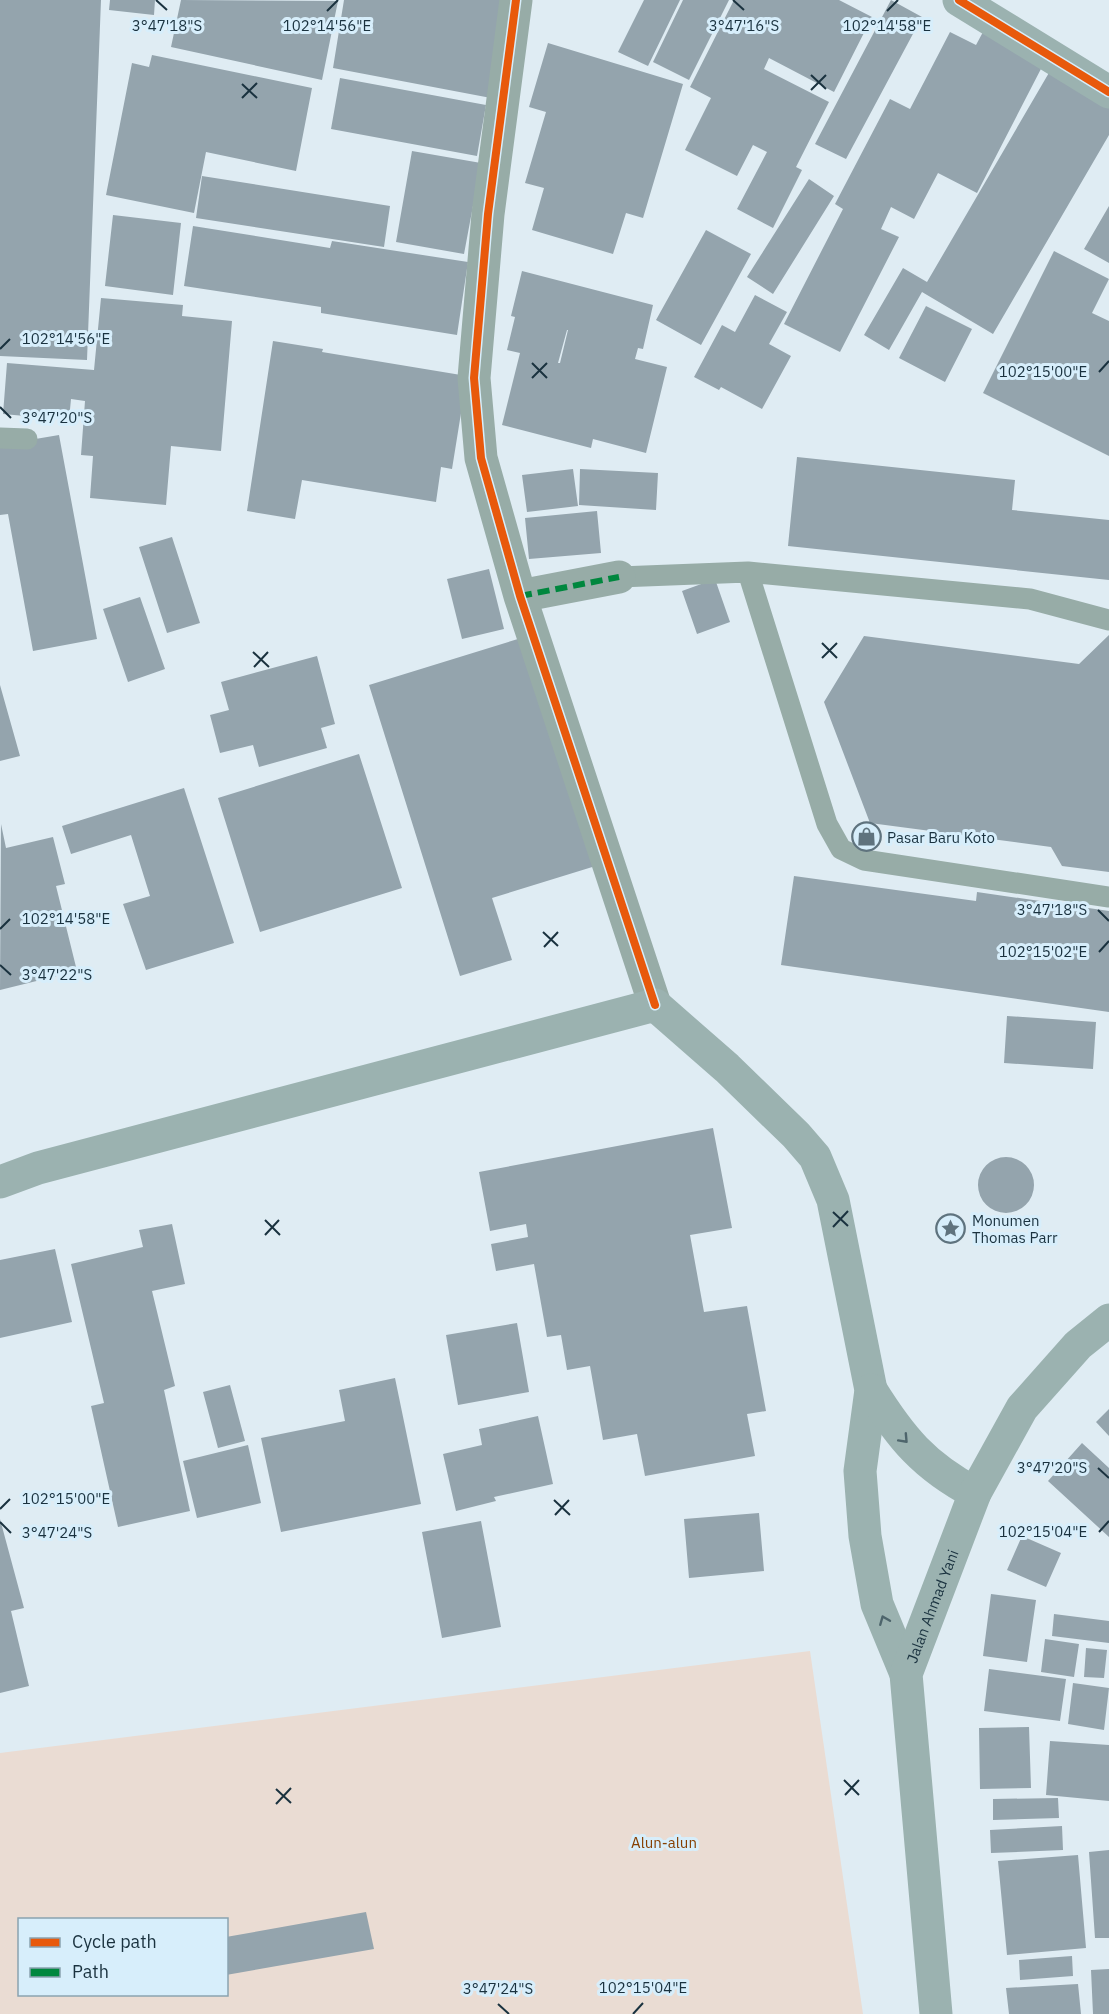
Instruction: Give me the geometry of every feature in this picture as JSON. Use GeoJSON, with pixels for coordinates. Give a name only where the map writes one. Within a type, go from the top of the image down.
{"type":"FeatureCollection","features":[{"type":"Feature","properties":{"kind":"main road"},"geometry":{"type":"LineString","coordinates":[[959,0],[1109,92]]}},
{"type":"Feature","properties":{"kind":"main road"},"geometry":{"type":"LineString","coordinates":[[0,1182],[50,1165],[655,1005],[758,1097],[815,1157],[833,1200],[871,1390],[860,1471],[866,1536],[877,1604],[906,1674]]}},
{"type":"Feature","properties":{"kind":"main road","name":"Jalan Ahmad Yani"},"geometry":{"type":"LineString","coordinates":[[936,2014],[906,1674],[975,1493],[1022,1408],[1078,1345],[1109,1320]]}},
{"type":"Feature","properties":{"kind":"main road"},"geometry":{"type":"LineString","coordinates":[[871,1390],[896,1430],[915,1450],[948,1479],[975,1493]]}},
{"type":"Feature","properties":{"kind":"street"},"geometry":{"type":"LineString","coordinates":[[516,0],[488,214],[474,378],[481,458],[520,596],[655,1005]]}},
{"type":"Feature","properties":{"kind":"street"},"geometry":{"type":"LineString","coordinates":[[520,596],[619,577]]}},
{"type":"Feature","properties":{"kind":"lane"},"geometry":{"type":"LineString","coordinates":[[0,438],[27,439]]}},
{"type":"Feature","properties":{"kind":"lane"},"geometry":{"type":"LineString","coordinates":[[619,577],[748,572],[1030,599],[1109,620]]}},
{"type":"Feature","properties":{"kind":"lane"},"geometry":{"type":"LineString","coordinates":[[748,572],[827,824],[841,849],[864,860],[1109,897]]}},
{"type":"Feature","properties":{"kind":"green space","name":"Alun-alun"},"geometry":{"type":"Polygon","coordinates":[[[810,1651],[863,2014],[0,2014],[0,1753],[810,1651]]]}},
{"type":"Feature","properties":{"kind":"building"},"geometry":{"type":"Polygon","coordinates":[[[0,0],[101,0],[87,360],[0,356],[0,0]]]}},
{"type":"Feature","properties":{"kind":"building"},"geometry":{"type":"Polygon","coordinates":[[[110,0],[155,0],[154,15],[109,10],[110,0]]]}},
{"type":"Feature","properties":{"kind":"building"},"geometry":{"type":"Polygon","coordinates":[[[181,0],[338,1],[322,80],[171,47],[181,0]]]}},
{"type":"Feature","properties":{"kind":"building"},"geometry":{"type":"Polygon","coordinates":[[[344,0],[508,0],[491,98],[333,68],[344,0]]]}},
{"type":"Feature","properties":{"kind":"building"},"geometry":{"type":"Polygon","coordinates":[[[644,0],[680,0],[648,66],[618,52],[644,0]]]}},
{"type":"Feature","properties":{"kind":"building"},"geometry":{"type":"Polygon","coordinates":[[[683,0],[729,0],[689,80],[653,62],[683,0]]]}},
{"type":"Feature","properties":{"kind":"building"},"geometry":{"type":"Polygon","coordinates":[[[734,0],[839,0],[872,17],[834,92],[769,58],[764,69],[829,102],[796,167],[802,170],[773,228],[737,209],[767,152],[753,145],[737,176],[685,150],[711,98],[690,87],[734,0]]]}},
{"type":"Feature","properties":{"kind":"building"},"geometry":{"type":"Polygon","coordinates":[[[891,0],[922,17],[846,159],[815,144],[891,0]]]}},
{"type":"Feature","properties":{"kind":"building"},"geometry":{"type":"Polygon","coordinates":[[[950,32],[976,45],[983,32],[1044,63],[977,193],[938,173],[914,219],[891,207],[881,229],[899,237],[840,352],[784,324],[843,209],[835,204],[890,99],[910,109],[950,32]]]}},
{"type":"Feature","properties":{"kind":"building"},"geometry":{"type":"Polygon","coordinates":[[[548,43],[683,84],[643,218],[626,213],[613,254],[532,230],[544,188],[525,183],[546,112],[529,107],[548,43]]]}},
{"type":"Feature","properties":{"kind":"building"},"geometry":{"type":"Polygon","coordinates":[[[152,55],[312,88],[296,171],[206,152],[194,213],[106,195],[132,63],[149,67],[152,55]]]}},
{"type":"Feature","properties":{"kind":"building"},"geometry":{"type":"Polygon","coordinates":[[[1050,71],[1109,106],[1109,135],[993,334],[922,292],[889,350],[864,335],[903,268],[927,282],[1050,71]]]}},
{"type":"Feature","properties":{"kind":"building"},"geometry":{"type":"Polygon","coordinates":[[[340,78],[486,105],[477,156],[331,129],[340,78]]]}},
{"type":"Feature","properties":{"kind":"building"},"geometry":{"type":"Polygon","coordinates":[[[412,151],[481,163],[464,254],[396,242],[412,151]]]}},
{"type":"Feature","properties":{"kind":"building"},"geometry":{"type":"Polygon","coordinates":[[[202,176],[390,206],[384,247],[196,218],[202,176]]]}},
{"type":"Feature","properties":{"kind":"building"},"geometry":{"type":"Polygon","coordinates":[[[809,179],[834,196],[773,294],[747,277],[809,179]]]}},
{"type":"Feature","properties":{"kind":"building"},"geometry":{"type":"Polygon","coordinates":[[[1109,206],[1109,263],[1084,249],[1109,206]]]}},
{"type":"Feature","properties":{"kind":"building"},"geometry":{"type":"Polygon","coordinates":[[[113,215],[181,223],[173,295],[105,286],[113,215]]]}},
{"type":"Feature","properties":{"kind":"building"},"geometry":{"type":"Polygon","coordinates":[[[193,226],[330,248],[332,241],[468,262],[457,335],[321,313],[321,307],[184,286],[193,226]]]}},
{"type":"Feature","properties":{"kind":"building"},"geometry":{"type":"Polygon","coordinates":[[[706,230],[751,254],[701,345],[656,320],[706,230]]]}},
{"type":"Feature","properties":{"kind":"building"},"geometry":{"type":"Polygon","coordinates":[[[1054,251],[1109,279],[1092,313],[1109,321],[1109,456],[983,393],[1054,251]]]}},
{"type":"Feature","properties":{"kind":"building"},"geometry":{"type":"Polygon","coordinates":[[[522,271],[653,305],[643,349],[638,348],[635,359],[667,367],[646,453],[593,439],[591,448],[502,425],[520,353],[507,350],[515,317],[511,316],[522,271]],[[567,330],[558,363],[560,363],[567,330]]]}},
{"type":"Feature","properties":{"kind":"building"},"geometry":{"type":"Polygon","coordinates":[[[755,295],[787,312],[769,344],[791,356],[762,409],[721,387],[719,390],[694,377],[722,325],[735,332],[755,295]]]}},
{"type":"Feature","properties":{"kind":"building"},"geometry":{"type":"Polygon","coordinates":[[[101,298],[183,305],[182,316],[232,321],[221,451],[171,446],[166,505],[90,498],[93,456],[81,455],[85,401],[71,399],[69,420],[3,414],[7,363],[94,370],[101,298]]]}},
{"type":"Feature","properties":{"kind":"building"},"geometry":{"type":"Polygon","coordinates":[[[926,306],[972,329],[945,382],[899,358],[926,306]]]}},
{"type":"Feature","properties":{"kind":"building"},"geometry":{"type":"Polygon","coordinates":[[[273,341],[323,349],[322,352],[467,376],[452,469],[441,467],[436,502],[302,480],[295,519],[247,511],[273,341]]]}},
{"type":"Feature","properties":{"kind":"building"},"geometry":{"type":"Polygon","coordinates":[[[59,435],[97,639],[33,651],[8,514],[0,515],[0,445],[59,435]]]}},
{"type":"Feature","properties":{"kind":"building"},"geometry":{"type":"Polygon","coordinates":[[[797,457],[1015,480],[1012,510],[1109,520],[1109,580],[788,546],[797,457]]]}},
{"type":"Feature","properties":{"kind":"building"},"geometry":{"type":"Polygon","coordinates":[[[573,469],[578,506],[527,512],[522,475],[573,469]]]}},
{"type":"Feature","properties":{"kind":"building"},"geometry":{"type":"Polygon","coordinates":[[[580,469],[658,473],[656,510],[579,505],[580,469]]]}},
{"type":"Feature","properties":{"kind":"building"},"geometry":{"type":"Polygon","coordinates":[[[597,511],[601,553],[529,559],[525,518],[597,511]]]}},
{"type":"Feature","properties":{"kind":"building"},"geometry":{"type":"Polygon","coordinates":[[[172,537],[200,623],[167,633],[139,547],[172,537]]]}},
{"type":"Feature","properties":{"kind":"building"},"geometry":{"type":"Polygon","coordinates":[[[489,569],[504,629],[462,639],[447,579],[489,569]]]}},
{"type":"Feature","properties":{"kind":"building"},"geometry":{"type":"Polygon","coordinates":[[[715,579],[730,622],[697,634],[682,591],[715,579]]]}},
{"type":"Feature","properties":{"kind":"building"},"geometry":{"type":"Polygon","coordinates":[[[140,597],[165,669],[128,682],[103,609],[140,597]]]}},
{"type":"Feature","properties":{"kind":"building"},"geometry":{"type":"Polygon","coordinates":[[[531,635],[602,864],[492,898],[512,960],[460,976],[369,685],[531,635]]]}},
{"type":"Feature","properties":{"kind":"building"},"geometry":{"type":"Polygon","coordinates":[[[1109,635],[1109,872],[1062,866],[1051,847],[870,823],[824,702],[864,636],[1079,664],[1109,635]]]}},
{"type":"Feature","properties":{"kind":"building"},"geometry":{"type":"Polygon","coordinates":[[[317,656],[335,724],[321,728],[327,748],[259,767],[253,745],[220,753],[210,715],[229,710],[221,682],[317,656]]]}},
{"type":"Feature","properties":{"kind":"building"},"geometry":{"type":"Polygon","coordinates":[[[0,685],[20,756],[0,761],[0,685]]]}},
{"type":"Feature","properties":{"kind":"building"},"geometry":{"type":"Polygon","coordinates":[[[359,754],[402,888],[260,932],[218,798],[359,754]]]}},
{"type":"Feature","properties":{"kind":"building"},"geometry":{"type":"Polygon","coordinates":[[[184,788],[234,943],[146,970],[123,904],[150,896],[131,835],[71,854],[62,826],[184,788]]]}},
{"type":"Feature","properties":{"kind":"building"},"geometry":{"type":"Polygon","coordinates":[[[1,824],[6,848],[53,837],[65,884],[56,886],[77,971],[0,990],[1,824]]]}},
{"type":"Feature","properties":{"kind":"building"},"geometry":{"type":"Polygon","coordinates":[[[794,876],[976,901],[977,892],[1109,911],[1109,1012],[781,965],[794,876]]]}},
{"type":"Feature","properties":{"kind":"building"},"geometry":{"type":"Polygon","coordinates":[[[1007,1016],[1096,1022],[1093,1069],[1004,1063],[1007,1016]]]}},
{"type":"Feature","properties":{"kind":"building"},"geometry":{"type":"Polygon","coordinates":[[[713,1128],[732,1228],[690,1235],[704,1312],[747,1306],[766,1411],[747,1414],[755,1456],[645,1476],[637,1434],[603,1440],[590,1366],[567,1370],[561,1335],[547,1337],[534,1264],[496,1271],[491,1244],[528,1237],[526,1224],[490,1231],[479,1172],[713,1128]]]}},
{"type":"Feature","properties":{"kind":"building"},"geometry":{"type":"Polygon","coordinates":[[[1006,1157],[1026,1165],[1034,1185],[1026,1205],[1006,1213],[986,1205],[978,1185],[986,1165],[1006,1157]]]}},
{"type":"Feature","properties":{"kind":"building"},"geometry":{"type":"Polygon","coordinates":[[[172,1224],[185,1284],[152,1291],[175,1386],[164,1390],[190,1511],[118,1527],[91,1406],[104,1403],[71,1264],[143,1247],[139,1230],[172,1224]]]}},
{"type":"Feature","properties":{"kind":"building"},"geometry":{"type":"Polygon","coordinates":[[[55,1249],[72,1322],[0,1338],[0,1260],[55,1249]]]}},
{"type":"Feature","properties":{"kind":"building"},"geometry":{"type":"Polygon","coordinates":[[[517,1323],[529,1392],[458,1405],[446,1335],[517,1323]]]}},
{"type":"Feature","properties":{"kind":"building"},"geometry":{"type":"Polygon","coordinates":[[[395,1378],[421,1504],[281,1532],[261,1438],[345,1421],[339,1390],[395,1378]]]}},
{"type":"Feature","properties":{"kind":"building"},"geometry":{"type":"Polygon","coordinates":[[[230,1385],[245,1441],[218,1448],[203,1392],[230,1385]]]}},
{"type":"Feature","properties":{"kind":"building"},"geometry":{"type":"Polygon","coordinates":[[[1109,1409],[1109,1436],[1096,1422],[1109,1409]]]}},
{"type":"Feature","properties":{"kind":"building"},"geometry":{"type":"Polygon","coordinates":[[[538,1416],[553,1484],[494,1497],[496,1501],[456,1511],[443,1454],[482,1445],[479,1429],[538,1416]]]}},
{"type":"Feature","properties":{"kind":"building"},"geometry":{"type":"Polygon","coordinates":[[[1082,1443],[1109,1468],[1109,1537],[1048,1481],[1082,1443]]]}},
{"type":"Feature","properties":{"kind":"building"},"geometry":{"type":"Polygon","coordinates":[[[248,1445],[261,1503],[197,1518],[183,1461],[248,1445]]]}},
{"type":"Feature","properties":{"kind":"building"},"geometry":{"type":"Polygon","coordinates":[[[759,1513],[764,1571],[689,1578],[684,1519],[759,1513]]]}},
{"type":"Feature","properties":{"kind":"building"},"geometry":{"type":"Polygon","coordinates":[[[0,1519],[24,1608],[11,1611],[29,1686],[0,1693],[0,1519]]]}},
{"type":"Feature","properties":{"kind":"building"},"geometry":{"type":"Polygon","coordinates":[[[481,1521],[501,1627],[442,1638],[422,1532],[481,1521]]]}},
{"type":"Feature","properties":{"kind":"building"},"geometry":{"type":"Polygon","coordinates":[[[1022,1536],[1061,1553],[1046,1587],[1007,1570],[1022,1536]]]}},
{"type":"Feature","properties":{"kind":"building"},"geometry":{"type":"Polygon","coordinates":[[[991,1594],[1036,1600],[1027,1662],[983,1656],[991,1594]]]}},
{"type":"Feature","properties":{"kind":"building"},"geometry":{"type":"Polygon","coordinates":[[[1054,1614],[1109,1621],[1109,1643],[1052,1636],[1054,1614]]]}},
{"type":"Feature","properties":{"kind":"building"},"geometry":{"type":"Polygon","coordinates":[[[1045,1639],[1079,1644],[1074,1677],[1041,1672],[1045,1639]]]}},
{"type":"Feature","properties":{"kind":"building"},"geometry":{"type":"Polygon","coordinates":[[[1086,1648],[1107,1650],[1104,1678],[1084,1677],[1086,1648]]]}},
{"type":"Feature","properties":{"kind":"building"},"geometry":{"type":"Polygon","coordinates":[[[989,1669],[1066,1679],[1060,1721],[984,1711],[989,1669]]]}},
{"type":"Feature","properties":{"kind":"building"},"geometry":{"type":"Polygon","coordinates":[[[1073,1683],[1109,1688],[1104,1730],[1068,1724],[1073,1683]]]}},
{"type":"Feature","properties":{"kind":"building"},"geometry":{"type":"Polygon","coordinates":[[[1029,1727],[1031,1788],[980,1789],[979,1728],[1029,1727]]]}},
{"type":"Feature","properties":{"kind":"building"},"geometry":{"type":"Polygon","coordinates":[[[1050,1741],[1109,1745],[1109,1801],[1046,1795],[1050,1741]]]}},
{"type":"Feature","properties":{"kind":"building"},"geometry":{"type":"Polygon","coordinates":[[[1058,1798],[1059,1818],[993,1820],[993,1799],[1058,1798]]]}},
{"type":"Feature","properties":{"kind":"building"},"geometry":{"type":"Polygon","coordinates":[[[1062,1826],[1063,1850],[991,1853],[990,1830],[1062,1826]]]}},
{"type":"Feature","properties":{"kind":"building"},"geometry":{"type":"Polygon","coordinates":[[[1109,1850],[1109,1938],[1095,1938],[1089,1852],[1109,1850]]]}},
{"type":"Feature","properties":{"kind":"building"},"geometry":{"type":"Polygon","coordinates":[[[1078,1855],[1086,1948],[1007,1955],[998,1861],[1078,1855]]]}},
{"type":"Feature","properties":{"kind":"building"},"geometry":{"type":"Polygon","coordinates":[[[366,1912],[374,1949],[228,1975],[228,1937],[366,1912]]]}},
{"type":"Feature","properties":{"kind":"building"},"geometry":{"type":"Polygon","coordinates":[[[1072,1956],[1073,1976],[1020,1980],[1019,1960],[1072,1956]]]}},
{"type":"Feature","properties":{"kind":"building"},"geometry":{"type":"Polygon","coordinates":[[[1109,1969],[1109,2014],[1093,2014],[1091,1970],[1109,1969]]]}},
{"type":"Feature","properties":{"kind":"building"},"geometry":{"type":"Polygon","coordinates":[[[1078,1984],[1081,2014],[1009,2014],[1006,1988],[1078,1984]]]}},
{"type":"Feature","properties":{"kind":"marked path"},"geometry":{"type":"LineString","coordinates":[[520,596],[619,577]]}},
{"type":"Feature","properties":{"kind":"cycle path"},"geometry":{"type":"LineString","coordinates":[[516,0],[488,214],[474,378],[481,458],[520,596],[655,1005]]}},
{"type":"Feature","properties":{"kind":"cycle path"},"geometry":{"type":"LineString","coordinates":[[959,0],[1109,92]]}},
{"type":"Feature","properties":{"kind":"place","name":"Pasar Baru Koto"},"geometry":{"type":"Point","coordinates":[866,837]}},
{"type":"Feature","properties":{"kind":"place","name":"Monumen Thomas Parr"},"geometry":{"type":"Point","coordinates":[951,1229]}}]}
